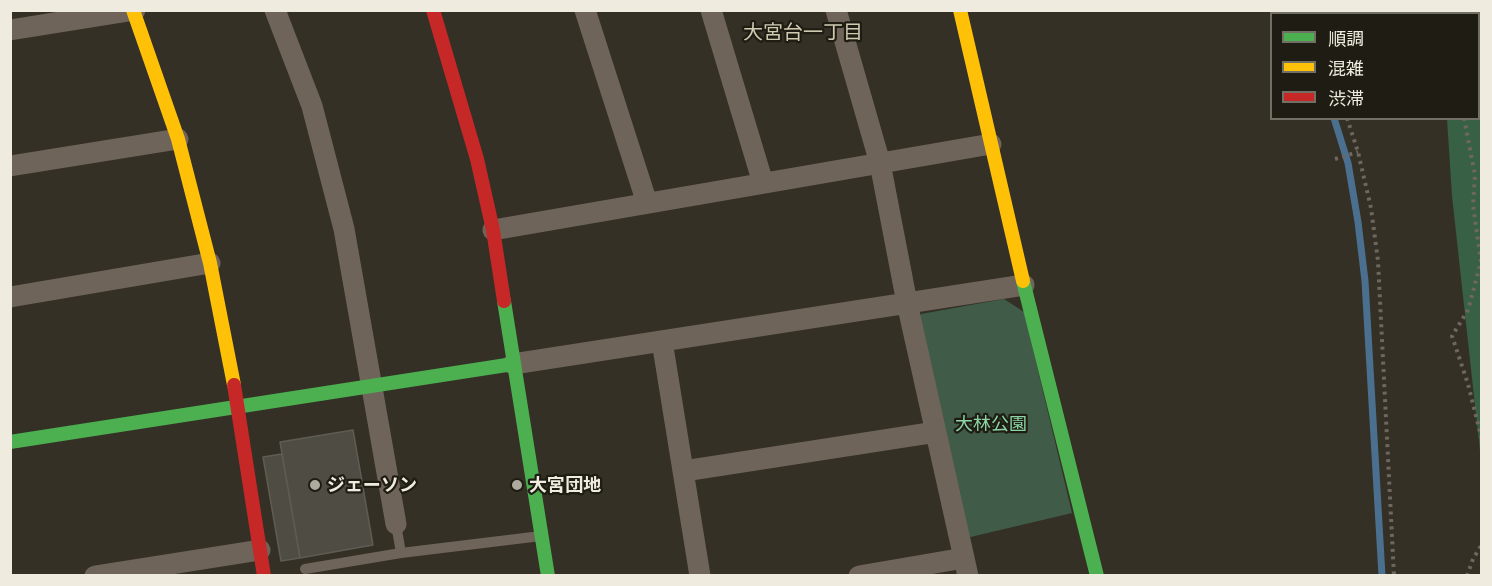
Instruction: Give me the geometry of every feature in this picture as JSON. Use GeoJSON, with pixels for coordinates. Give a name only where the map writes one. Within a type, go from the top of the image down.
{"type":"FeatureCollection","features":[{"type":"Feature","properties":{"kind":"street"},"geometry":{"type":"LineString","coordinates":[[275,10],[312,106],[344,228],[396,524]]}},
{"type":"Feature","properties":{"kind":"street"},"geometry":{"type":"LineString","coordinates":[[433,10],[477,159],[493,230],[548,576]]}},
{"type":"Feature","properties":{"kind":"street"},"geometry":{"type":"LineString","coordinates":[[585,10],[647,203]]}},
{"type":"Feature","properties":{"kind":"street"},"geometry":{"type":"LineString","coordinates":[[711,10],[764,183]]}},
{"type":"Feature","properties":{"kind":"street"},"geometry":{"type":"LineString","coordinates":[[836,10],[880,163],[907,303],[966,567],[859,576]]}},
{"type":"Feature","properties":{"kind":"street"},"geometry":{"type":"LineString","coordinates":[[960,10],[1024,285],[1097,576]]}},
{"type":"Feature","properties":{"kind":"street"},"geometry":{"type":"LineString","coordinates":[[10,30],[134,11],[178,139],[210,263],[238,407],[264,576]]}},
{"type":"Feature","properties":{"kind":"street"},"geometry":{"type":"LineString","coordinates":[[10,166],[178,139]]}},
{"type":"Feature","properties":{"kind":"street"},"geometry":{"type":"LineString","coordinates":[[493,230],[991,144]]}},
{"type":"Feature","properties":{"kind":"street"},"geometry":{"type":"LineString","coordinates":[[10,297],[210,263]]}},
{"type":"Feature","properties":{"kind":"street"},"geometry":{"type":"LineString","coordinates":[[10,442],[1024,285]]}},
{"type":"Feature","properties":{"kind":"street"},"geometry":{"type":"LineString","coordinates":[[662,341],[700,576]]}},
{"type":"Feature","properties":{"kind":"street"},"geometry":{"type":"LineString","coordinates":[[684,471],[936,432]]}},
{"type":"Feature","properties":{"kind":"street"},"geometry":{"type":"LineString","coordinates":[[95,576],[260,550]]}},
{"type":"Feature","properties":{"kind":"lane"},"geometry":{"type":"LineString","coordinates":[[396,524],[401,553]]}},
{"type":"Feature","properties":{"kind":"lane"},"geometry":{"type":"LineString","coordinates":[[305,568],[401,553],[542,536]]}},
{"type":"Feature","properties":{"kind":"path"},"geometry":{"type":"LineString","coordinates":[[1348,120],[1371,208],[1378,261],[1394,576]]}},
{"type":"Feature","properties":{"kind":"path"},"geometry":{"type":"LineString","coordinates":[[1464,120],[1475,175],[1473,205],[1481,262],[1468,310],[1452,336],[1468,384],[1482,440]]}},
{"type":"Feature","properties":{"kind":"path"},"geometry":{"type":"LineString","coordinates":[[1335,159],[1358,152]]}},
{"type":"Feature","properties":{"kind":"path"},"geometry":{"type":"LineString","coordinates":[[1467,576],[1482,544]]}},
{"type":"Feature","properties":{"kind":"green space"},"geometry":{"type":"Polygon","coordinates":[[[1481,11],[1481,460],[1452,196],[1447,120],[1480,120],[1480,12],[1440,12],[1481,11]]]}},
{"type":"Feature","properties":{"kind":"green space","name":"大林公園"},"geometry":{"type":"Polygon","coordinates":[[[1004,299],[1024,312],[1072,513],[962,539],[915,325],[921,314],[1004,299]]]}},
{"type":"Feature","properties":{"kind":"building"},"geometry":{"type":"Polygon","coordinates":[[[353,430],[373,545],[300,558],[280,442],[353,430]]]}},
{"type":"Feature","properties":{"kind":"building"},"geometry":{"type":"Polygon","coordinates":[[[282,454],[300,558],[281,561],[263,457],[282,454]]]}},
{"type":"Feature","properties":{"kind":"waterway"},"geometry":{"type":"LineString","coordinates":[[1335,120],[1348,163],[1365,281],[1382,576]]}},
{"type":"Feature","properties":{"kind":"traffic: fast"},"geometry":{"type":"LineString","coordinates":[[1023,281],[1097,576]]}},
{"type":"Feature","properties":{"kind":"traffic: fast"},"geometry":{"type":"LineString","coordinates":[[504,301],[548,576]]}},
{"type":"Feature","properties":{"kind":"traffic: fast"},"geometry":{"type":"LineString","coordinates":[[10,442],[513,364]]}},
{"type":"Feature","properties":{"kind":"traffic: slow"},"geometry":{"type":"LineString","coordinates":[[133,10],[178,139],[210,263],[234,385]]}},
{"type":"Feature","properties":{"kind":"traffic: slow"},"geometry":{"type":"LineString","coordinates":[[960,10],[1023,281]]}},
{"type":"Feature","properties":{"kind":"traffic: jam"},"geometry":{"type":"LineString","coordinates":[[433,10],[477,159],[493,230],[504,301]]}},
{"type":"Feature","properties":{"kind":"traffic: jam"},"geometry":{"type":"LineString","coordinates":[[234,385],[264,576]]}},
{"type":"Feature","properties":{"kind":"place","name":"ジェーソン"},"geometry":{"type":"Point","coordinates":[315,485]}},
{"type":"Feature","properties":{"kind":"place","name":"大宮団地"},"geometry":{"type":"Point","coordinates":[517,485]}},
{"type":"Feature","properties":{"kind":"district","name":"大宮台一丁目"},"geometry":{"type":"Point","coordinates":[803,33]}}]}
